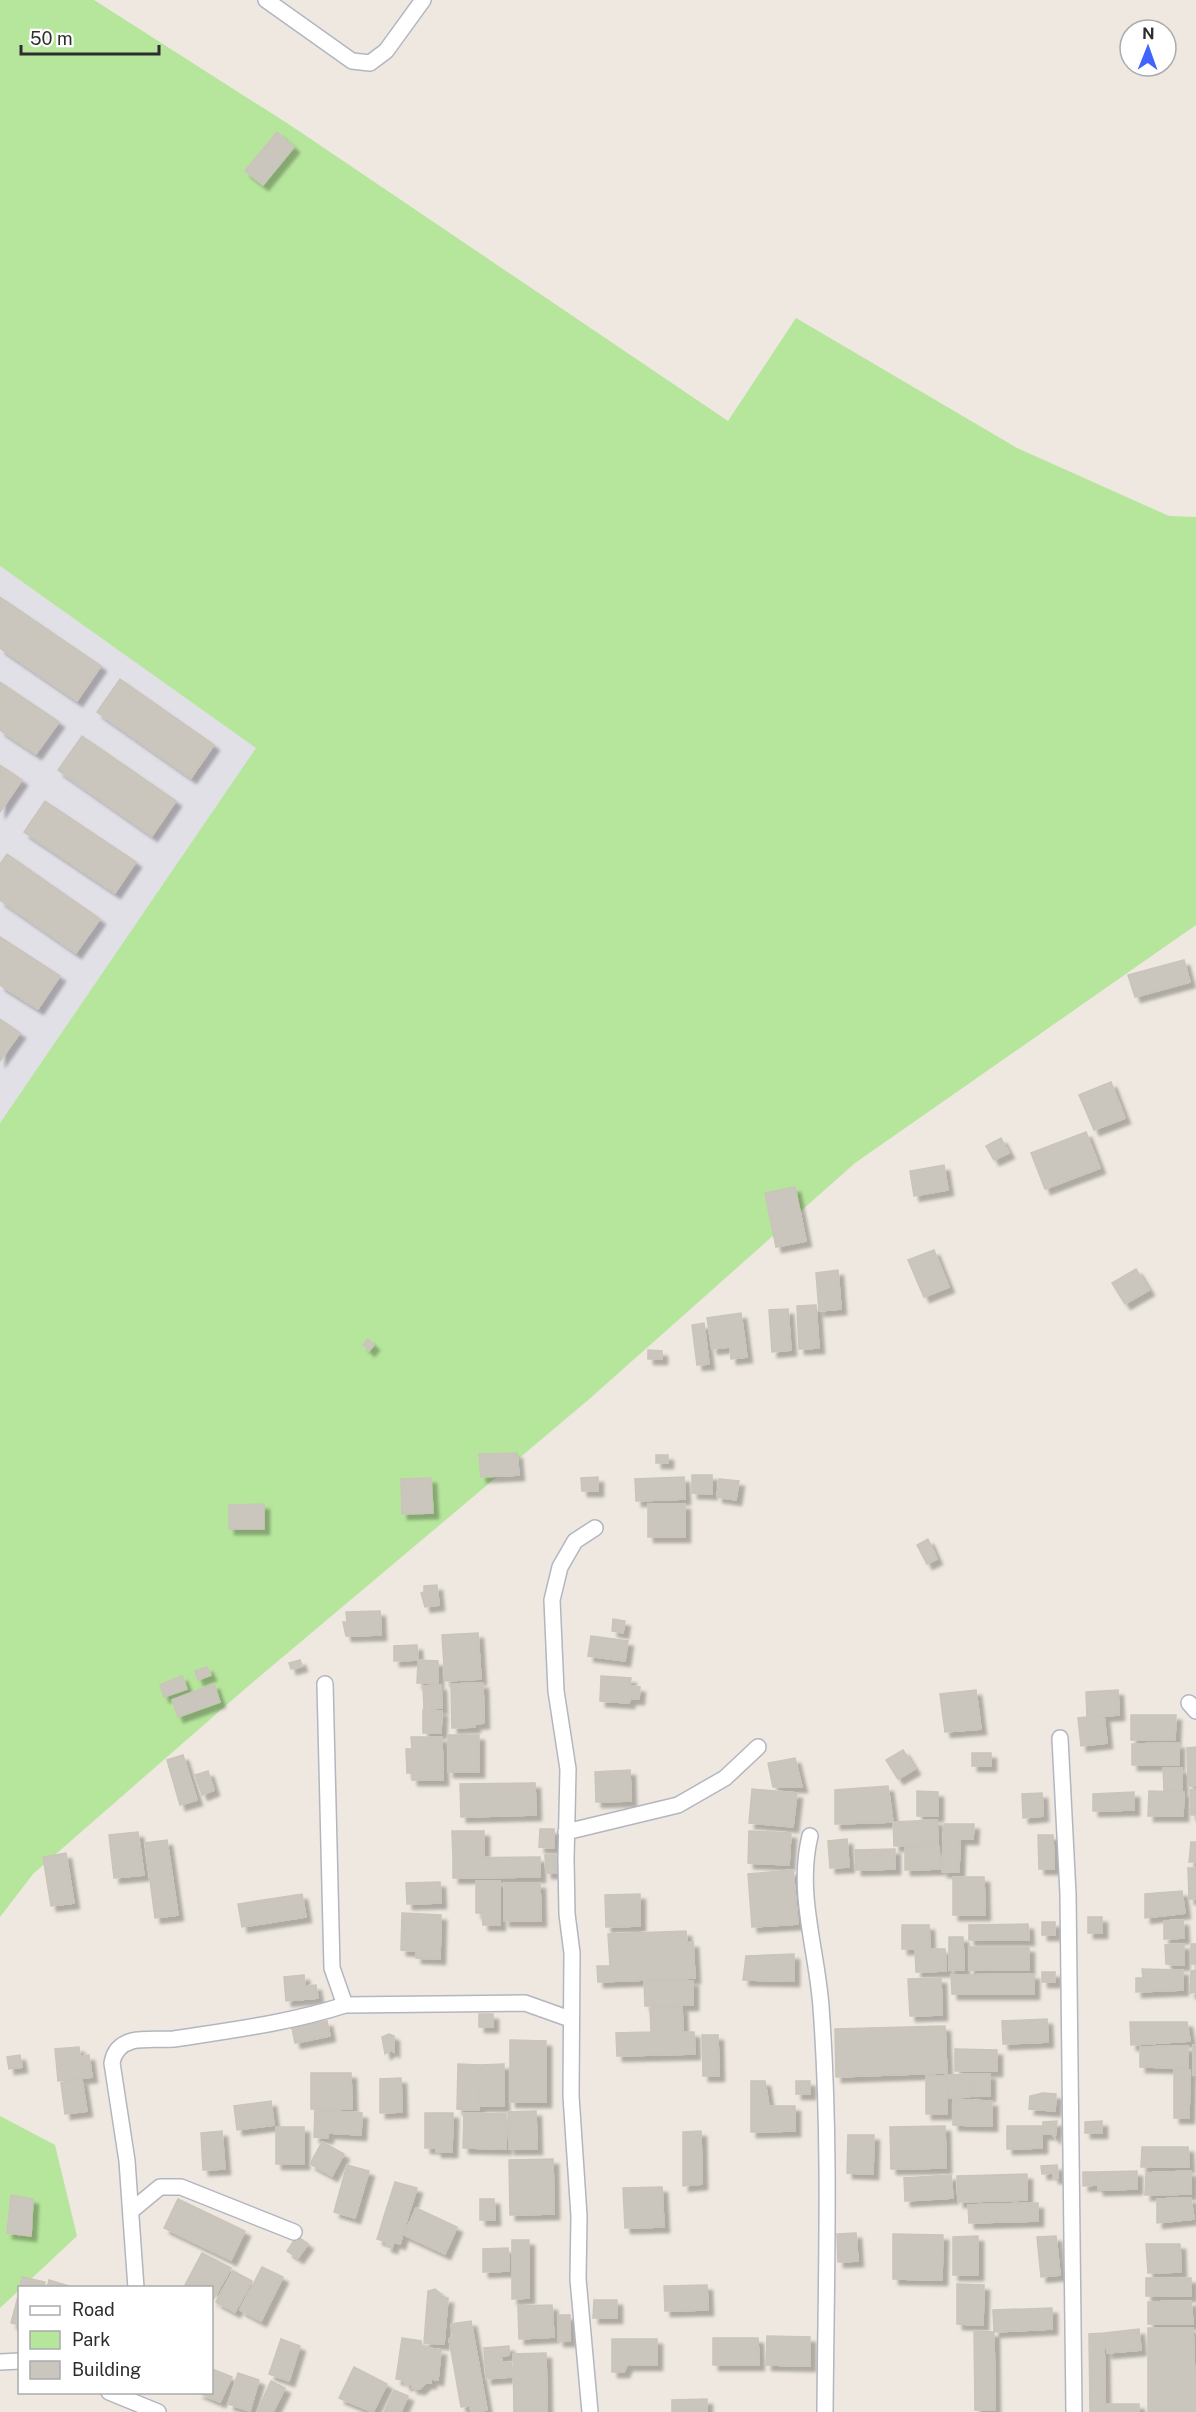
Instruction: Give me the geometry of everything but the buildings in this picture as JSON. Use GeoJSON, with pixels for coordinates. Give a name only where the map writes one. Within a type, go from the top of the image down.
{"type":"FeatureCollection","features":[{"type":"Feature","properties":{"kind":"street"},"geometry":{"type":"LineString","coordinates":[[266,0],[352,62],[370,63],[386,51],[423,0]]}},
{"type":"Feature","properties":{"kind":"street"},"geometry":{"type":"LineString","coordinates":[[590,2412],[578,2279],[579,2216],[571,2096],[572,1953],[567,1914],[566,1832],[568,1769],[556,1691],[552,1600],[560,1567],[575,1541],[595,1528]]}},
{"type":"Feature","properties":{"kind":"street"},"geometry":{"type":"LineString","coordinates":[[325,1684],[332,1968],[345,2005]]}},
{"type":"Feature","properties":{"kind":"street"},"geometry":{"type":"LineString","coordinates":[[1060,1738],[1068,1894],[1074,2412]]}},
{"type":"Feature","properties":{"kind":"street"},"geometry":{"type":"LineString","coordinates":[[566,1832],[678,1806],[725,1778],[758,1747]]}},
{"type":"Feature","properties":{"kind":"street"},"geometry":{"type":"LineString","coordinates":[[810,1836],[804,1858],[804,1882],[821,2006],[826,2143],[825,2412]]}},
{"type":"Feature","properties":{"kind":"street"},"geometry":{"type":"LineString","coordinates":[[136,2286],[128,2161],[112,2063],[118,2048],[132,2041],[158,2041],[264,2026],[345,2005],[525,2003],[570,2019]]}},
{"type":"Feature","properties":{"kind":"street"},"geometry":{"type":"LineString","coordinates":[[131,2211],[160,2187],[181,2187],[294,2232]]}},
{"type":"Feature","properties":{"kind":"street"},"geometry":{"type":"LineString","coordinates":[[0,2362],[18,2361]]}},
{"type":"Feature","properties":{"kind":"street"},"geometry":{"type":"LineString","coordinates":[[114,2394],[153,2411]]}},
{"type":"Feature","properties":{"kind":"street"},"geometry":{"type":"LineString","coordinates":[[149,2394],[153,2411]]}},
{"type":"Feature","properties":{"kind":"shaded area"},"geometry":{"type":"Polygon","coordinates":[[[0,566],[257,748],[0,1123],[0,566]]]}},
{"type":"Feature","properties":{"kind":"green space"},"geometry":{"type":"Polygon","coordinates":[[[0,0],[94,0],[293,127],[728,421],[796,318],[1017,448],[1169,516],[1196,517],[1196,925],[855,1163],[587,1401],[246,1688],[33,1874],[0,1917],[0,1123],[256,748],[0,566],[0,0]]]}},
{"type":"Feature","properties":{"kind":"green space"},"geometry":{"type":"Polygon","coordinates":[[[0,2116],[55,2145],[77,2236],[24,2286],[18,2286],[18,2291],[0,2308],[0,2116]]]}}]}
